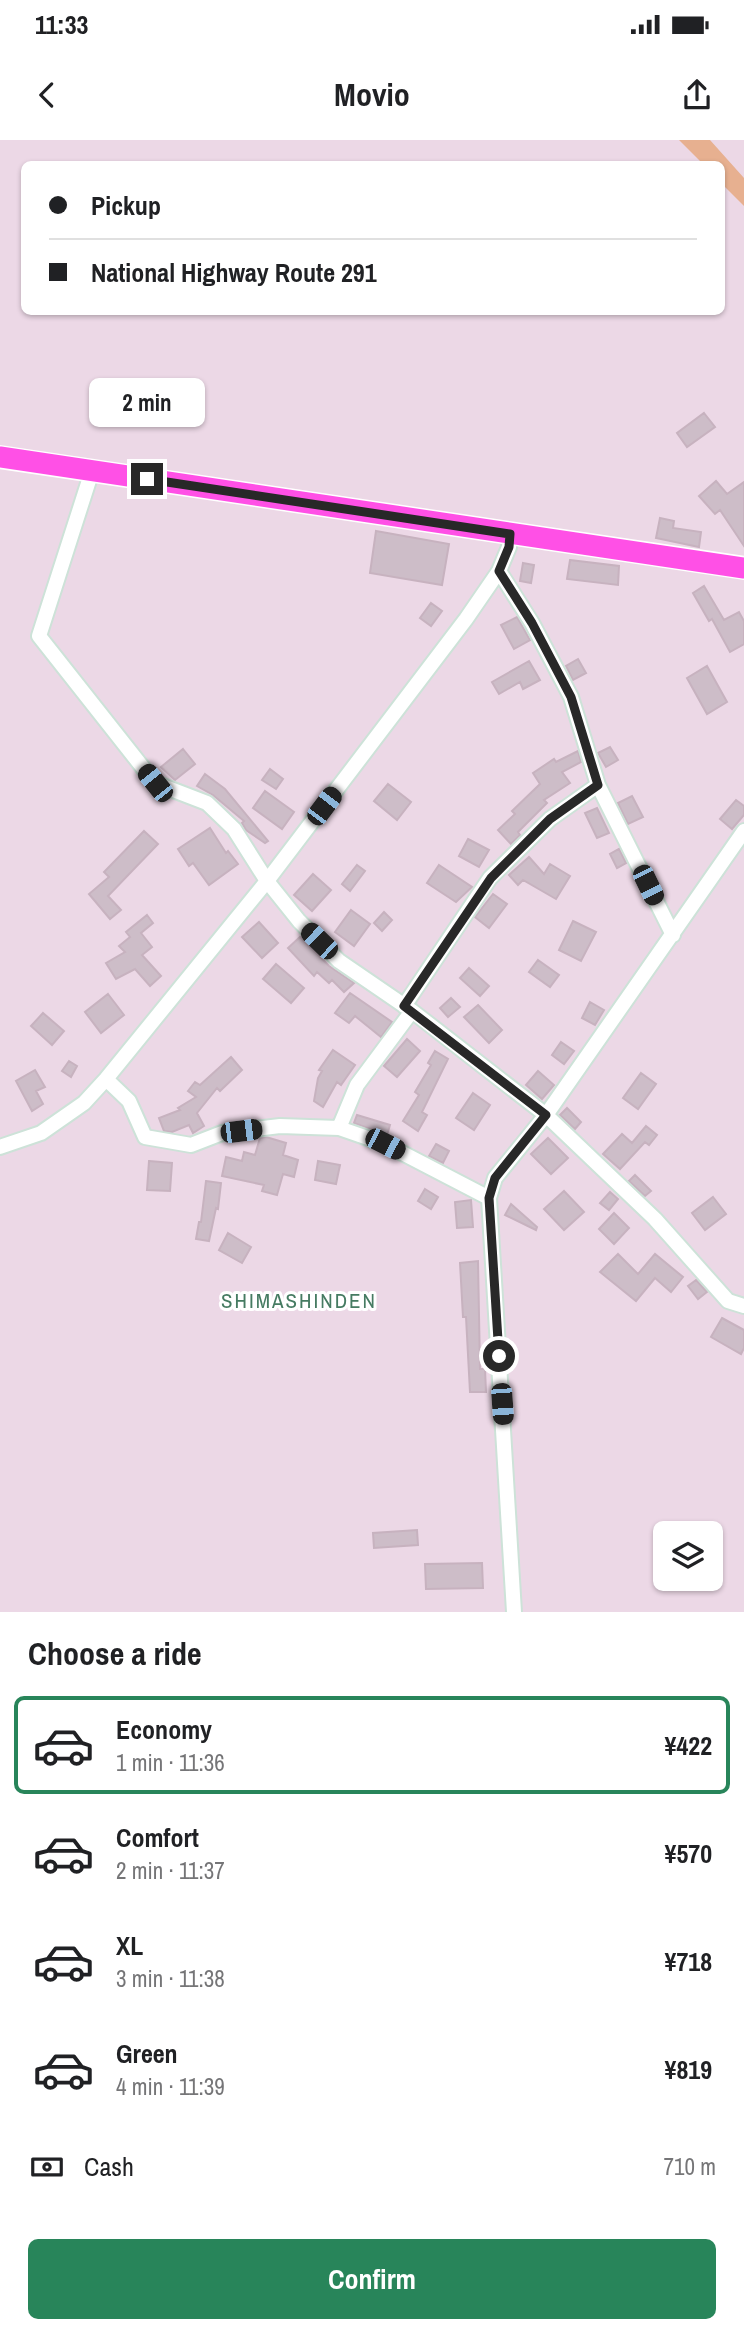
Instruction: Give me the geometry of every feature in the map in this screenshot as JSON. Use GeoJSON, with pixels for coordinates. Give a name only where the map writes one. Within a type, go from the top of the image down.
{"type":"FeatureCollection","features":[{"type":"Feature","properties":{"kind":"highway"},"geometry":{"type":"LineString","coordinates":[[0,457],[744,568]]}},
{"type":"Feature","properties":{"kind":"street"},"geometry":{"type":"LineString","coordinates":[[92,471],[39,636],[155,783],[207,803],[234,830],[267,881],[299,921],[339,961],[408,1008],[546,1115],[655,1219],[728,1301],[744,1307]]}},
{"type":"Feature","properties":{"kind":"street"},"geometry":{"type":"LineString","coordinates":[[0,1147],[41,1133],[84,1103],[106,1079],[267,881],[466,619],[499,571],[509,547],[510,534]]}},
{"type":"Feature","properties":{"kind":"street"},"geometry":{"type":"LineString","coordinates":[[499,571],[532,623],[571,697],[598,785],[673,935]]}},
{"type":"Feature","properties":{"kind":"street"},"geometry":{"type":"LineString","coordinates":[[339,1128],[357,1085],[491,878],[550,819],[598,785]]}},
{"type":"Feature","properties":{"kind":"street"},"geometry":{"type":"LineString","coordinates":[[514,1612],[489,1198],[495,1178],[546,1115],[744,831]]}},
{"type":"Feature","properties":{"kind":"street"},"geometry":{"type":"LineString","coordinates":[[106,1079],[129,1101],[145,1137],[191,1145],[222,1133],[280,1126],[339,1128],[385,1144],[489,1198]]}},
{"type":"Feature","properties":{"kind":"shaded area"},"geometry":{"type":"Polygon","coordinates":[[[679,140],[710,140],[744,178],[744,206],[725,187],[725,161],[700,161],[679,140]]]}},
{"type":"Feature","properties":{"kind":"building"},"geometry":{"type":"Polygon","coordinates":[[[704,413],[715,427],[687,447],[677,433],[704,413]]]}},
{"type":"Feature","properties":{"kind":"building"},"geometry":{"type":"Polygon","coordinates":[[[716,481],[727,494],[744,482],[744,546],[720,510],[715,514],[699,496],[716,481]]]}},
{"type":"Feature","properties":{"kind":"building"},"geometry":{"type":"Polygon","coordinates":[[[660,518],[674,521],[673,528],[701,532],[699,547],[656,538],[660,518]]]}},
{"type":"Feature","properties":{"kind":"building"},"geometry":{"type":"Polygon","coordinates":[[[376,531],[449,544],[442,585],[370,573],[376,531]]]}},
{"type":"Feature","properties":{"kind":"building"},"geometry":{"type":"Polygon","coordinates":[[[570,560],[619,566],[618,585],[567,579],[570,560]]]}},
{"type":"Feature","properties":{"kind":"building"},"geometry":{"type":"Polygon","coordinates":[[[523,563],[534,565],[531,583],[520,581],[523,563]]]}},
{"type":"Feature","properties":{"kind":"building"},"geometry":{"type":"Polygon","coordinates":[[[704,586],[724,620],[739,612],[744,621],[744,644],[730,652],[712,619],[709,621],[693,593],[704,586]]]}},
{"type":"Feature","properties":{"kind":"building"},"geometry":{"type":"Polygon","coordinates":[[[431,603],[442,611],[431,626],[420,618],[431,603]]]}},
{"type":"Feature","properties":{"kind":"building"},"geometry":{"type":"Polygon","coordinates":[[[517,617],[530,640],[514,649],[501,625],[517,617]]]}},
{"type":"Feature","properties":{"kind":"building"},"geometry":{"type":"Polygon","coordinates":[[[578,659],[586,673],[573,680],[566,666],[578,659]]]}},
{"type":"Feature","properties":{"kind":"building"},"geometry":{"type":"Polygon","coordinates":[[[529,661],[540,680],[523,689],[520,682],[499,694],[492,682],[529,661]]]}},
{"type":"Feature","properties":{"kind":"building"},"geometry":{"type":"Polygon","coordinates":[[[707,666],[727,702],[707,714],[687,678],[707,666]]]}},
{"type":"Feature","properties":{"kind":"building"},"geometry":{"type":"Polygon","coordinates":[[[610,747],[618,760],[606,767],[598,753],[610,747]]]}},
{"type":"Feature","properties":{"kind":"building"},"geometry":{"type":"Polygon","coordinates":[[[183,749],[195,764],[175,780],[161,767],[183,749]]]}},
{"type":"Feature","properties":{"kind":"building"},"geometry":{"type":"Polygon","coordinates":[[[578,751],[581,762],[562,772],[570,783],[544,800],[547,803],[518,832],[520,835],[511,844],[498,830],[515,814],[512,811],[540,784],[533,773],[554,759],[556,762],[578,751]]]}},
{"type":"Feature","properties":{"kind":"building"},"geometry":{"type":"Polygon","coordinates":[[[270,769],[283,779],[276,789],[262,780],[270,769]]]}},
{"type":"Feature","properties":{"kind":"building"},"geometry":{"type":"Polygon","coordinates":[[[205,774],[225,789],[268,841],[265,843],[246,830],[242,823],[244,821],[213,795],[197,786],[205,774]]]}},
{"type":"Feature","properties":{"kind":"building"},"geometry":{"type":"Polygon","coordinates":[[[388,784],[411,802],[397,820],[374,801],[388,784]]]}},
{"type":"Feature","properties":{"kind":"building"},"geometry":{"type":"Polygon","coordinates":[[[265,791],[294,812],[282,829],[253,808],[265,791]]]}},
{"type":"Feature","properties":{"kind":"building"},"geometry":{"type":"Polygon","coordinates":[[[632,796],[643,817],[628,824],[618,803],[632,796]]]}},
{"type":"Feature","properties":{"kind":"building"},"geometry":{"type":"Polygon","coordinates":[[[736,800],[744,806],[744,815],[732,829],[720,819],[736,800]]]}},
{"type":"Feature","properties":{"kind":"building"},"geometry":{"type":"Polygon","coordinates":[[[597,808],[609,833],[597,838],[585,813],[597,808]]]}},
{"type":"Feature","properties":{"kind":"building"},"geometry":{"type":"Polygon","coordinates":[[[210,828],[226,853],[228,851],[238,864],[209,885],[193,863],[189,866],[178,849],[210,828]]]}},
{"type":"Feature","properties":{"kind":"building"},"geometry":{"type":"Polygon","coordinates":[[[144,831],[158,844],[108,896],[121,910],[110,919],[89,894],[109,877],[104,872],[144,831]]]}},
{"type":"Feature","properties":{"kind":"building"},"geometry":{"type":"Polygon","coordinates":[[[468,839],[489,850],[479,867],[459,856],[468,839]]]}},
{"type":"Feature","properties":{"kind":"building"},"geometry":{"type":"Polygon","coordinates":[[[619,849],[626,863],[617,868],[610,854],[619,849]]]}},
{"type":"Feature","properties":{"kind":"building"},"geometry":{"type":"Polygon","coordinates":[[[529,857],[544,874],[550,864],[570,876],[556,899],[523,880],[518,885],[509,875],[529,857]]]}},
{"type":"Feature","properties":{"kind":"building"},"geometry":{"type":"Polygon","coordinates":[[[357,865],[365,871],[350,891],[342,884],[357,865]]]}},
{"type":"Feature","properties":{"kind":"building"},"geometry":{"type":"Polygon","coordinates":[[[439,865],[472,887],[456,902],[427,883],[439,865]]]}},
{"type":"Feature","properties":{"kind":"building"},"geometry":{"type":"Polygon","coordinates":[[[313,874],[331,890],[312,911],[294,895],[313,874]]]}},
{"type":"Feature","properties":{"kind":"building"},"geometry":{"type":"Polygon","coordinates":[[[493,894],[507,904],[489,928],[475,917],[493,894]]]}},
{"type":"Feature","properties":{"kind":"building"},"geometry":{"type":"Polygon","coordinates":[[[351,910],[370,924],[354,946],[335,932],[351,910]]]}},
{"type":"Feature","properties":{"kind":"building"},"geometry":{"type":"Polygon","coordinates":[[[384,912],[392,920],[382,931],[374,923],[384,912]]]}},
{"type":"Feature","properties":{"kind":"building"},"geometry":{"type":"Polygon","coordinates":[[[147,915],[153,923],[141,933],[152,947],[142,955],[161,976],[150,986],[135,969],[116,979],[106,963],[125,952],[119,946],[130,937],[126,932],[147,915]]]}},
{"type":"Feature","properties":{"kind":"building"},"geometry":{"type":"Polygon","coordinates":[[[573,921],[596,932],[581,961],[559,950],[573,921]]]}},
{"type":"Feature","properties":{"kind":"building"},"geometry":{"type":"Polygon","coordinates":[[[259,922],[278,943],[262,958],[242,937],[259,922]]]}},
{"type":"Feature","properties":{"kind":"building"},"geometry":{"type":"Polygon","coordinates":[[[300,937],[329,966],[354,983],[344,992],[332,980],[329,983],[317,972],[314,976],[288,948],[300,937]]]}},
{"type":"Feature","properties":{"kind":"building"},"geometry":{"type":"Polygon","coordinates":[[[538,960],[559,975],[550,987],[529,972],[538,960]]]}},
{"type":"Feature","properties":{"kind":"building"},"geometry":{"type":"Polygon","coordinates":[[[276,964],[304,988],[291,1003],[263,979],[276,964]]]}},
{"type":"Feature","properties":{"kind":"building"},"geometry":{"type":"Polygon","coordinates":[[[469,968],[489,986],[480,996],[460,978],[469,968]]]}},
{"type":"Feature","properties":{"kind":"building"},"geometry":{"type":"Polygon","coordinates":[[[350,993],[392,1022],[381,1037],[355,1016],[349,1023],[335,1013],[350,993]]]}},
{"type":"Feature","properties":{"kind":"building"},"geometry":{"type":"Polygon","coordinates":[[[108,994],[124,1015],[101,1033],[85,1012],[108,994]]]}},
{"type":"Feature","properties":{"kind":"building"},"geometry":{"type":"Polygon","coordinates":[[[451,998],[460,1007],[448,1017],[440,1008],[451,998]]]}},
{"type":"Feature","properties":{"kind":"building"},"geometry":{"type":"Polygon","coordinates":[[[590,1002],[604,1010],[595,1025],[582,1018],[590,1002]]]}},
{"type":"Feature","properties":{"kind":"building"},"geometry":{"type":"Polygon","coordinates":[[[478,1005],[502,1030],[489,1043],[464,1017],[478,1005]]]}},
{"type":"Feature","properties":{"kind":"building"},"geometry":{"type":"Polygon","coordinates":[[[43,1013],[64,1031],[52,1045],[31,1026],[43,1013]]]}},
{"type":"Feature","properties":{"kind":"building"},"geometry":{"type":"Polygon","coordinates":[[[407,1039],[420,1051],[397,1077],[384,1066],[407,1039]]]}},
{"type":"Feature","properties":{"kind":"building"},"geometry":{"type":"Polygon","coordinates":[[[561,1042],[574,1051],[564,1064],[552,1055],[561,1042]]]}},
{"type":"Feature","properties":{"kind":"building"},"geometry":{"type":"Polygon","coordinates":[[[333,1050],[355,1065],[341,1085],[337,1082],[323,1107],[314,1101],[322,1071],[319,1070],[333,1050]]]}},
{"type":"Feature","properties":{"kind":"building"},"geometry":{"type":"Polygon","coordinates":[[[435,1051],[448,1059],[422,1112],[427,1115],[418,1131],[403,1121],[419,1095],[415,1092],[431,1065],[428,1063],[435,1051]]]}},
{"type":"Feature","properties":{"kind":"building"},"geometry":{"type":"Polygon","coordinates":[[[231,1057],[242,1070],[220,1091],[217,1088],[197,1113],[204,1126],[193,1133],[189,1125],[172,1132],[164,1131],[159,1118],[180,1110],[178,1108],[196,1097],[188,1091],[195,1082],[200,1085],[231,1057]]]}},
{"type":"Feature","properties":{"kind":"building"},"geometry":{"type":"Polygon","coordinates":[[[69,1061],[77,1066],[71,1077],[62,1071],[69,1061]]]}},
{"type":"Feature","properties":{"kind":"building"},"geometry":{"type":"Polygon","coordinates":[[[35,1070],[45,1087],[36,1091],[43,1104],[32,1111],[16,1081],[35,1070]]]}},
{"type":"Feature","properties":{"kind":"building"},"geometry":{"type":"Polygon","coordinates":[[[538,1071],[554,1085],[542,1099],[526,1085],[538,1071]]]}},
{"type":"Feature","properties":{"kind":"building"},"geometry":{"type":"Polygon","coordinates":[[[641,1073],[656,1084],[638,1109],[623,1098],[641,1073]]]}},
{"type":"Feature","properties":{"kind":"building"},"geometry":{"type":"Polygon","coordinates":[[[473,1093],[490,1105],[474,1130],[456,1118],[473,1093]]]}},
{"type":"Feature","properties":{"kind":"building"},"geometry":{"type":"Polygon","coordinates":[[[567,1108],[581,1122],[575,1129],[560,1115],[567,1108]]]}},
{"type":"Feature","properties":{"kind":"building"},"geometry":{"type":"Polygon","coordinates":[[[357,1115],[390,1125],[387,1135],[354,1123],[357,1115]]]}},
{"type":"Feature","properties":{"kind":"building"},"geometry":{"type":"Polygon","coordinates":[[[646,1126],[657,1135],[649,1145],[645,1142],[620,1169],[603,1154],[622,1134],[632,1143],[646,1126]]]}},
{"type":"Feature","properties":{"kind":"building"},"geometry":{"type":"Polygon","coordinates":[[[266,1137],[286,1143],[283,1155],[298,1160],[294,1177],[283,1174],[277,1195],[262,1191],[264,1185],[222,1176],[226,1157],[242,1161],[244,1152],[255,1155],[260,1138],[266,1137]]]}},
{"type":"Feature","properties":{"kind":"building"},"geometry":{"type":"Polygon","coordinates":[[[548,1138],[568,1158],[551,1174],[531,1154],[548,1138]]]}},
{"type":"Feature","properties":{"kind":"building"},"geometry":{"type":"Polygon","coordinates":[[[436,1144],[449,1151],[443,1163],[429,1156],[436,1144]]]}},
{"type":"Feature","properties":{"kind":"building"},"geometry":{"type":"Polygon","coordinates":[[[149,1161],[172,1163],[170,1191],[147,1190],[149,1161]]]}},
{"type":"Feature","properties":{"kind":"building"},"geometry":{"type":"Polygon","coordinates":[[[318,1161],[340,1165],[336,1184],[315,1180],[318,1161]]]}},
{"type":"Feature","properties":{"kind":"building"},"geometry":{"type":"Polygon","coordinates":[[[635,1175],[651,1191],[645,1196],[629,1181],[635,1175]]]}},
{"type":"Feature","properties":{"kind":"building"},"geometry":{"type":"Polygon","coordinates":[[[206,1181],[221,1183],[218,1209],[216,1208],[209,1241],[196,1239],[206,1181]]]}},
{"type":"Feature","properties":{"kind":"building"},"geometry":{"type":"Polygon","coordinates":[[[425,1189],[438,1197],[431,1209],[418,1201],[425,1189]]]}},
{"type":"Feature","properties":{"kind":"building"},"geometry":{"type":"Polygon","coordinates":[[[564,1191],[584,1212],[564,1230],[544,1209],[564,1191]]]}},
{"type":"Feature","properties":{"kind":"building"},"geometry":{"type":"Polygon","coordinates":[[[610,1192],[618,1199],[609,1210],[600,1203],[610,1192]]]}},
{"type":"Feature","properties":{"kind":"building"},"geometry":{"type":"Polygon","coordinates":[[[713,1197],[726,1214],[705,1230],[692,1213],[713,1197]]]}},
{"type":"Feature","properties":{"kind":"building"},"geometry":{"type":"Polygon","coordinates":[[[471,1200],[473,1227],[457,1228],[455,1202],[471,1200]]]}},
{"type":"Feature","properties":{"kind":"building"},"geometry":{"type":"Polygon","coordinates":[[[511,1204],[537,1227],[536,1230],[505,1215],[511,1204]]]}},
{"type":"Feature","properties":{"kind":"building"},"geometry":{"type":"Polygon","coordinates":[[[614,1213],[629,1228],[614,1244],[599,1229],[614,1213]]]}},
{"type":"Feature","properties":{"kind":"building"},"geometry":{"type":"Polygon","coordinates":[[[228,1233],[251,1247],[242,1263],[219,1250],[228,1233]]]}},
{"type":"Feature","properties":{"kind":"building"},"geometry":{"type":"Polygon","coordinates":[[[618,1254],[638,1274],[655,1254],[683,1277],[671,1292],[655,1278],[636,1301],[600,1272],[618,1254]]]}},
{"type":"Feature","properties":{"kind":"building"},"geometry":{"type":"Polygon","coordinates":[[[478,1261],[480,1369],[485,1369],[486,1392],[470,1392],[460,1263],[478,1261]]]}},
{"type":"Feature","properties":{"kind":"building"},"geometry":{"type":"Polygon","coordinates":[[[696,1280],[707,1292],[698,1299],[688,1286],[696,1280]]]}},
{"type":"Feature","properties":{"kind":"building"},"geometry":{"type":"Polygon","coordinates":[[[722,1318],[744,1330],[744,1348],[741,1354],[711,1337],[722,1318]]]}},
{"type":"Feature","properties":{"kind":"building"},"geometry":{"type":"Polygon","coordinates":[[[417,1530],[418,1545],[374,1548],[373,1533],[417,1530]]]}},
{"type":"Feature","properties":{"kind":"building"},"geometry":{"type":"Polygon","coordinates":[[[482,1563],[483,1588],[426,1589],[425,1564],[482,1563]]]}},
{"type":"Feature","properties":{"kind":"district","name":"SHIMASHINDEN"},"geometry":{"type":"Point","coordinates":[299,1300]}},
{"type":"Feature","properties":{"kind":"route"},"geometry":{"type":"LineString","coordinates":[[147,479],[510,534],[509,547],[499,571],[532,623],[571,697],[598,785],[550,819],[491,878],[404,1006],[546,1115],[495,1178],[489,1198],[499,1356]]}}]}
